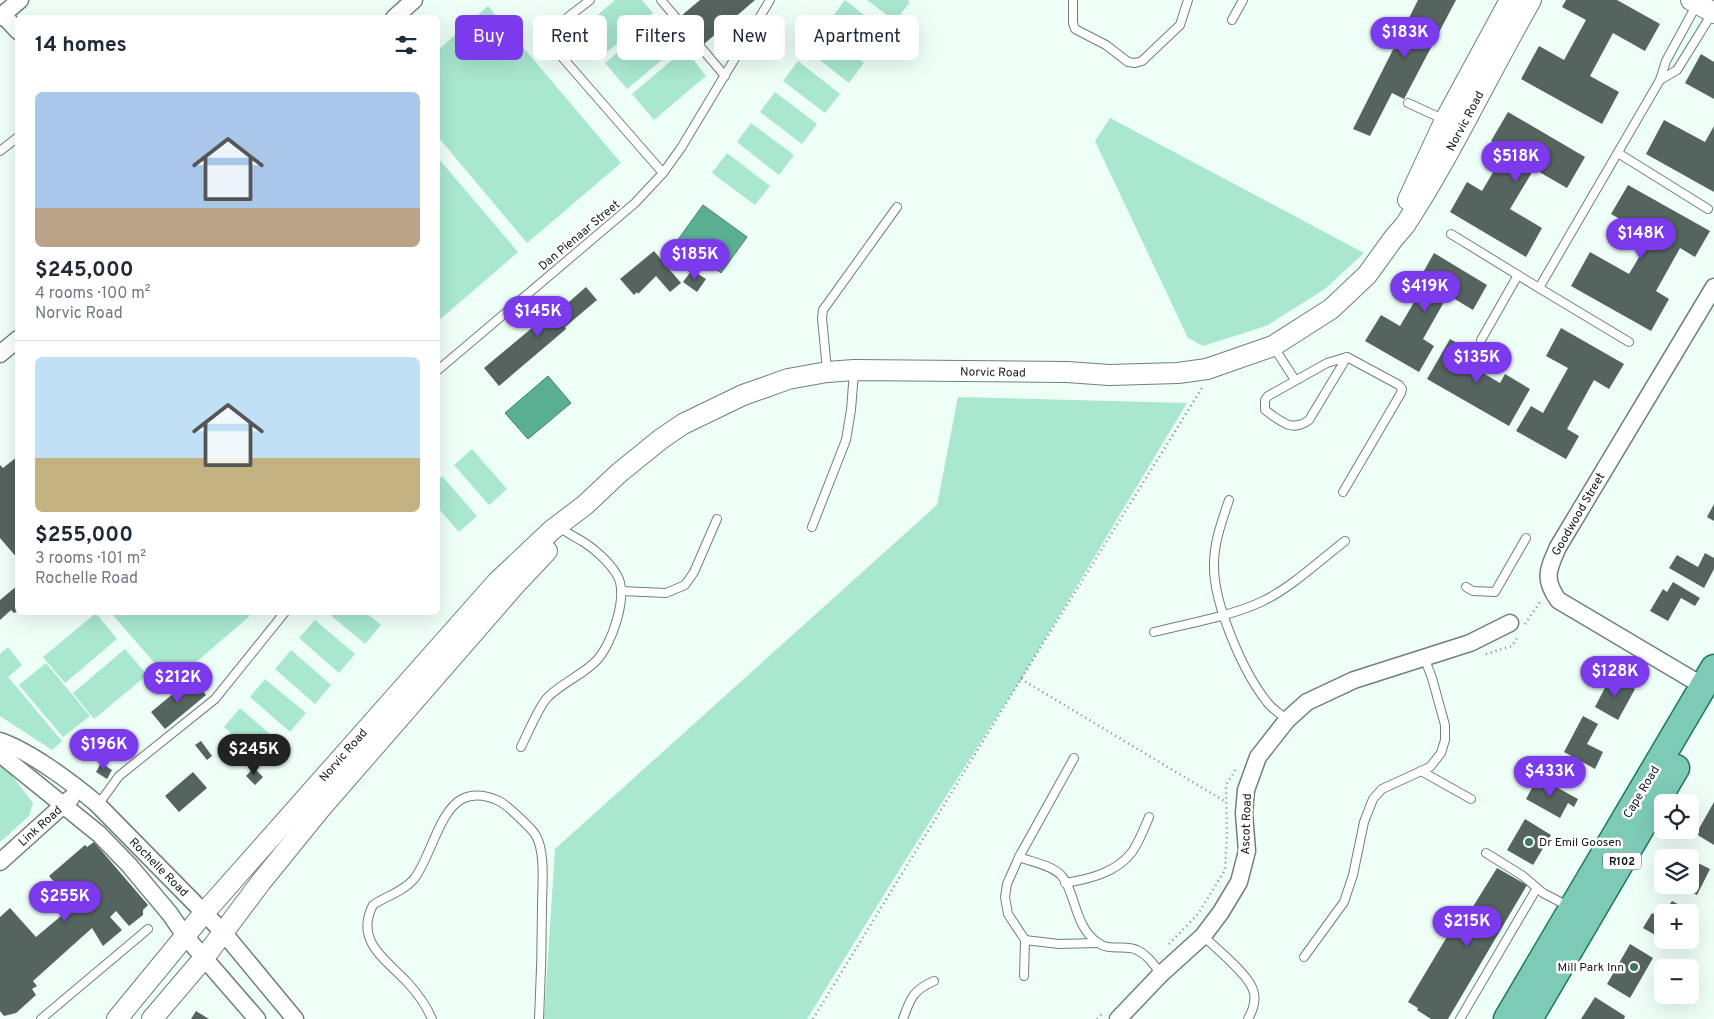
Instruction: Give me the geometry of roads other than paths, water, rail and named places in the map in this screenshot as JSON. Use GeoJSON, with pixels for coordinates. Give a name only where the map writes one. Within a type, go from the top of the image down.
{"type":"FeatureCollection","features":[{"type":"Feature","properties":{"kind":"main road","name":"Cape Road"},"geometry":{"type":"LineString","coordinates":[[1507,1019],[1572,908],[1710,686]]}},
{"type":"Feature","properties":{"kind":"main road","name":"Cape Road"},"geometry":{"type":"LineString","coordinates":[[1530,1019],[1710,686]]}},
{"type":"Feature","properties":{"kind":"street"},"geometry":{"type":"LineString","coordinates":[[15,28],[2,16],[20,0]]}},
{"type":"Feature","properties":{"kind":"street"},"geometry":{"type":"LineString","coordinates":[[397,15],[414,0]]}},
{"type":"Feature","properties":{"kind":"street","name":"Norvic Road"},"geometry":{"type":"LineString","coordinates":[[117,1019],[204,913],[497,582],[562,528],[619,473],[661,439],[683,424],[743,396],[788,380],[827,372],[854,370],[1067,372],[1109,375],[1178,373],[1207,369],[1273,346],[1331,309],[1367,275],[1416,209],[1510,0]]}},
{"type":"Feature","properties":{"kind":"street","name":"Norvic Road"},"geometry":{"type":"LineString","coordinates":[[1454,124],[1507,43],[1531,0]]}},
{"type":"Feature","properties":{"kind":"street","name":"Goodwood Street"},"geometry":{"type":"LineString","coordinates":[[1710,686],[1558,600],[1550,589],[1548,579],[1549,567],[1558,547],[1714,287]]}},
{"type":"Feature","properties":{"kind":"street"},"geometry":{"type":"LineString","coordinates":[[0,354],[15,341]]}},
{"type":"Feature","properties":{"kind":"street","name":"Norvic Road"},"geometry":{"type":"LineString","coordinates":[[152,1019],[204,958],[261,882],[321,808],[515,585],[562,528]]}},
{"type":"Feature","properties":{"kind":"street","name":"Ascot Road"},"geometry":{"type":"LineString","coordinates":[[1114,1013],[1157,968],[1203,936],[1221,912],[1239,882],[1247,851],[1244,813],[1246,790],[1258,757],[1287,720],[1307,702],[1354,680],[1470,643],[1516,626]]}},
{"type":"Feature","properties":{"kind":"street","name":"Rochelle Road"},"geometry":{"type":"LineString","coordinates":[[0,741],[20,751],[79,789],[98,805],[223,932],[295,1019]]}},
{"type":"Feature","properties":{"kind":"street","name":"Rochelle Road"},"geometry":{"type":"LineString","coordinates":[[0,754],[99,834],[129,865],[170,914],[185,936],[257,1019]]}},
{"type":"Feature","properties":{"kind":"street","name":"Link Road"},"geometry":{"type":"LineString","coordinates":[[0,862],[79,789]]}},
{"type":"Feature","properties":{"kind":"lane"},"geometry":{"type":"LineString","coordinates":[[575,0],[581,8]]}},
{"type":"Feature","properties":{"kind":"lane"},"geometry":{"type":"LineString","coordinates":[[590,0],[556,28],[552,43],[555,49],[663,173]]}},
{"type":"Feature","properties":{"kind":"lane"},"geometry":{"type":"LineString","coordinates":[[661,0],[725,76]]}},
{"type":"Feature","properties":{"kind":"lane","name":"Dan Pienaar Street"},"geometry":{"type":"LineString","coordinates":[[440,368],[635,203],[663,173],[681,148],[770,0]]}},
{"type":"Feature","properties":{"kind":"lane"},"geometry":{"type":"LineString","coordinates":[[1073,0],[1073,23],[1075,29],[1106,45],[1128,62],[1135,63],[1142,61],[1180,25],[1188,0]]}},
{"type":"Feature","properties":{"kind":"lane"},"geometry":{"type":"LineString","coordinates":[[1232,20],[1242,0]]}},
{"type":"Feature","properties":{"kind":"lane"},"geometry":{"type":"LineString","coordinates":[[1660,80],[1677,70],[1707,5]]}},
{"type":"Feature","properties":{"kind":"lane"},"geometry":{"type":"LineString","coordinates":[[1539,288],[1660,80],[1666,62],[1707,5]]}},
{"type":"Feature","properties":{"kind":"lane"},"geometry":{"type":"LineString","coordinates":[[1408,103],[1454,124]]}},
{"type":"Feature","properties":{"kind":"lane"},"geometry":{"type":"LineString","coordinates":[[0,151],[15,139]]}},
{"type":"Feature","properties":{"kind":"lane"},"geometry":{"type":"LineString","coordinates":[[1618,153],[1708,209]]}},
{"type":"Feature","properties":{"kind":"lane"},"geometry":{"type":"LineString","coordinates":[[827,372],[822,318],[823,310],[897,207]]}},
{"type":"Feature","properties":{"kind":"lane"},"geometry":{"type":"LineString","coordinates":[[1451,234],[1629,342]]}},
{"type":"Feature","properties":{"kind":"lane"},"geometry":{"type":"LineString","coordinates":[[1481,340],[1518,276]]}},
{"type":"Feature","properties":{"kind":"lane"},"geometry":{"type":"LineString","coordinates":[[1273,346],[1295,380]]}},
{"type":"Feature","properties":{"kind":"lane"},"geometry":{"type":"LineString","coordinates":[[1343,492],[1402,389],[1347,357],[1327,363],[1295,380],[1268,396],[1264,405],[1265,410],[1287,425],[1302,425],[1310,420],[1347,357]]}},
{"type":"Feature","properties":{"kind":"lane"},"geometry":{"type":"LineString","coordinates":[[812,527],[846,440],[851,410],[854,370]]}},
{"type":"Feature","properties":{"kind":"lane"},"geometry":{"type":"LineString","coordinates":[[1229,500],[1216,541],[1214,562],[1216,589],[1232,640],[1247,670],[1267,704],[1287,720]]}},
{"type":"Feature","properties":{"kind":"lane"},"geometry":{"type":"LineString","coordinates":[[621,592],[666,593],[685,585],[694,572],[718,519]]}},
{"type":"Feature","properties":{"kind":"lane"},"geometry":{"type":"LineString","coordinates":[[521,747],[547,698],[597,660],[617,620],[621,601],[618,575],[588,545],[562,528]]}},
{"type":"Feature","properties":{"kind":"lane"},"geometry":{"type":"LineString","coordinates":[[1466,587],[1473,591],[1495,592],[1526,538]]}},
{"type":"Feature","properties":{"kind":"lane"},"geometry":{"type":"LineString","coordinates":[[1154,632],[1224,614],[1261,602],[1278,592],[1345,541]]}},
{"type":"Feature","properties":{"kind":"lane"},"geometry":{"type":"LineString","coordinates":[[98,805],[119,776],[215,700],[283,615]]}},
{"type":"Feature","properties":{"kind":"lane"},"geometry":{"type":"LineString","coordinates":[[1304,957],[1344,902],[1353,875],[1364,822],[1373,799],[1382,789],[1430,767],[1441,753],[1445,740],[1445,725],[1424,657]]}},
{"type":"Feature","properties":{"kind":"lane"},"geometry":{"type":"LineString","coordinates":[[1024,976],[1025,940],[1008,914],[1005,898],[1007,884],[1019,858],[1074,758]]}},
{"type":"Feature","properties":{"kind":"lane"},"geometry":{"type":"LineString","coordinates":[[1421,771],[1471,799]]}},
{"type":"Feature","properties":{"kind":"lane"},"geometry":{"type":"LineString","coordinates":[[432,1019],[419,995],[375,950],[368,933],[367,920],[373,905],[404,889],[416,877],[448,811],[461,799],[480,795],[504,803],[535,834],[539,846],[542,864],[542,940],[539,1019]]}},
{"type":"Feature","properties":{"kind":"lane"},"geometry":{"type":"LineString","coordinates":[[1065,882],[1090,878],[1123,862],[1133,851],[1150,817]]}},
{"type":"Feature","properties":{"kind":"lane"},"geometry":{"type":"LineString","coordinates":[[1486,852],[1523,876],[1543,893],[1572,908]]}},
{"type":"Feature","properties":{"kind":"lane"},"geometry":{"type":"LineString","coordinates":[[1019,858],[1052,869],[1061,876],[1086,931],[1097,943]]}},
{"type":"Feature","properties":{"kind":"lane"},"geometry":{"type":"LineString","coordinates":[[1460,1019],[1537,888]]}},
{"type":"Feature","properties":{"kind":"lane"},"geometry":{"type":"LineString","coordinates":[[41,1019],[148,928]]}},
{"type":"Feature","properties":{"kind":"lane"},"geometry":{"type":"LineString","coordinates":[[1203,936],[1233,963],[1253,988],[1255,999],[1248,1019]]}},
{"type":"Feature","properties":{"kind":"lane"},"geometry":{"type":"LineString","coordinates":[[1025,940],[1059,944],[1097,943],[1109,948],[1136,949],[1148,957],[1157,968]]}},
{"type":"Feature","properties":{"kind":"lane"},"geometry":{"type":"LineString","coordinates":[[903,1019],[914,993],[924,985],[934,981]]}},
{"type":"Feature","properties":{"kind":"place","name":"Dr Emil Goosen"},"geometry":{"type":"Point","coordinates":[1529,842]}},
{"type":"Feature","properties":{"kind":"place","name":"Mill Park Inn"},"geometry":{"type":"Point","coordinates":[1634,967]}}]}
